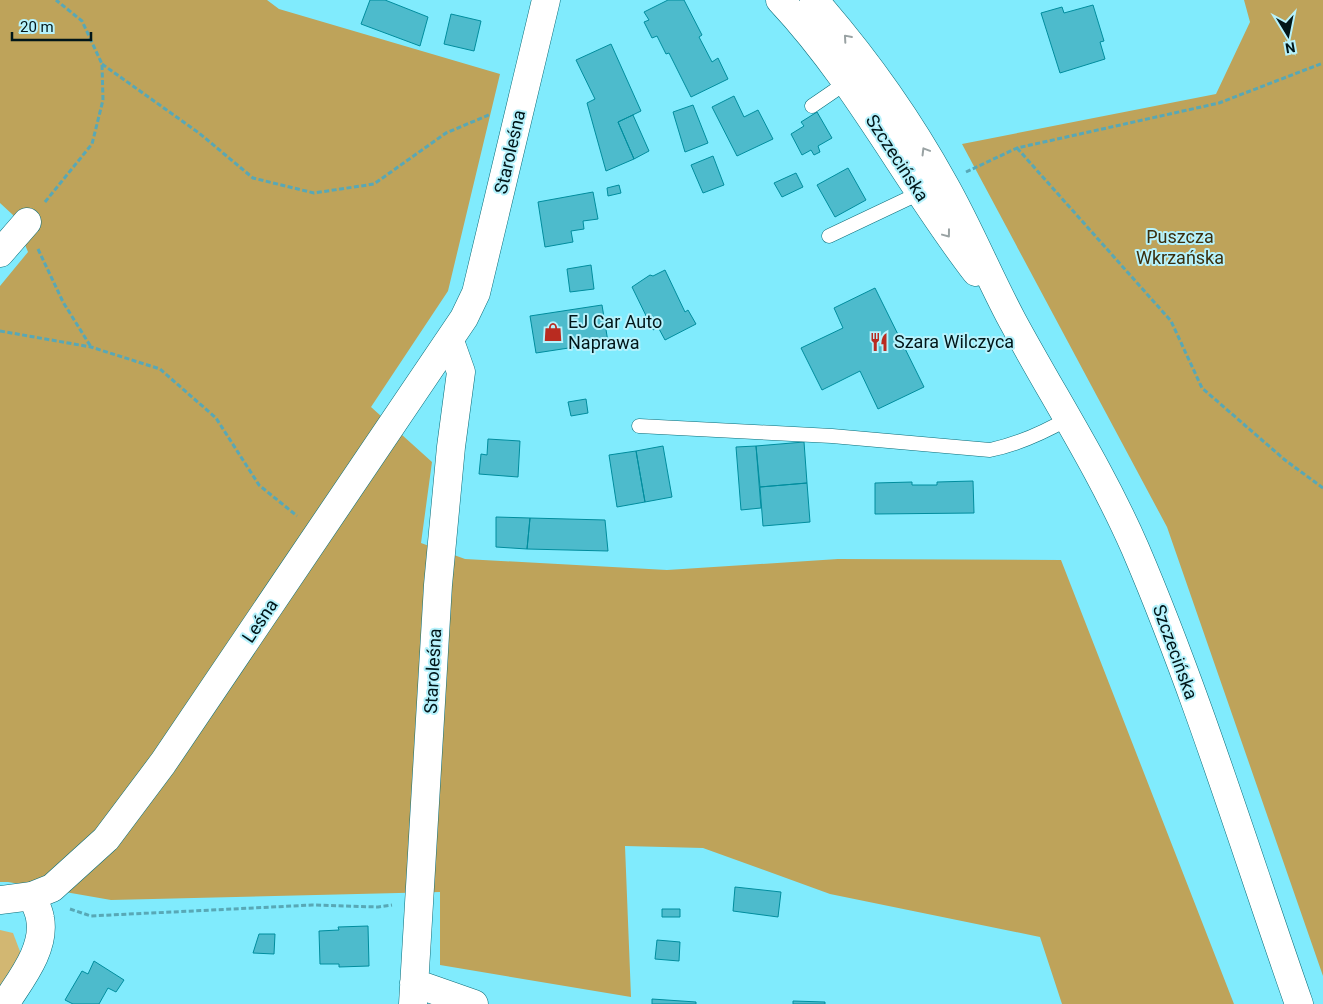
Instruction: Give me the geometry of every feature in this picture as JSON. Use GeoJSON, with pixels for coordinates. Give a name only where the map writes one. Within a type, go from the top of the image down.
{"type":"FeatureCollection","features":[{"type":"Feature","properties":{"kind":"street","name":"Szczecińska"},"geometry":{"type":"LineString","coordinates":[[780,0],[932,188]]}},
{"type":"Feature","properties":{"kind":"street","name":"Szczecińska"},"geometry":{"type":"LineString","coordinates":[[814,0],[869,67],[906,120],[932,188],[945,233],[1011,318],[1069,418],[1112,498],[1172,640],[1299,1004]]}},
{"type":"Feature","properties":{"kind":"street","name":"Staroleśna"},"geometry":{"type":"LineString","coordinates":[[476,293],[547,3]]}},
{"type":"Feature","properties":{"kind":"street"},"geometry":{"type":"LineString","coordinates":[[0,253],[27,222]]}},
{"type":"Feature","properties":{"kind":"street","name":"Leśna"},"geometry":{"type":"LineString","coordinates":[[0,900],[35,904],[106,839],[163,763],[319,534],[450,340],[464,318],[476,293]]}},
{"type":"Feature","properties":{"kind":"street","name":"Staroleśna"},"geometry":{"type":"LineString","coordinates":[[414,993],[438,585],[451,447],[462,372],[450,340]]}},
{"type":"Feature","properties":{"kind":"street"},"geometry":{"type":"LineString","coordinates":[[5,1004],[30,965],[39,939],[41,929],[35,904]]}},
{"type":"Feature","properties":{"kind":"street"},"geometry":{"type":"LineString","coordinates":[[414,993],[474,1004]]}},
{"type":"Feature","properties":{"kind":"lane"},"geometry":{"type":"LineString","coordinates":[[812,106],[869,67]]}},
{"type":"Feature","properties":{"kind":"lane"},"geometry":{"type":"LineString","coordinates":[[829,236],[932,188]]}},
{"type":"Feature","properties":{"kind":"lane"},"geometry":{"type":"LineString","coordinates":[[639,426],[832,436],[990,450],[1016,444],[1049,430],[1069,418]]}},
{"type":"Feature","properties":{"kind":"path"},"geometry":{"type":"LineString","coordinates":[[56,0],[82,21],[102,64],[102,100],[92,144],[66,178],[27,222],[63,302],[91,347]]}},
{"type":"Feature","properties":{"kind":"path"},"geometry":{"type":"LineString","coordinates":[[932,188],[1017,148],[1219,103],[1323,63]]}},
{"type":"Feature","properties":{"kind":"path"},"geometry":{"type":"LineString","coordinates":[[102,64],[199,133],[253,178],[314,193],[374,184],[446,133],[495,112]]}},
{"type":"Feature","properties":{"kind":"path"},"geometry":{"type":"LineString","coordinates":[[1017,148],[1171,321],[1202,388],[1284,460],[1323,488]]}},
{"type":"Feature","properties":{"kind":"path"},"geometry":{"type":"LineString","coordinates":[[0,331],[91,347],[160,368],[216,418],[258,485],[319,534]]}},
{"type":"Feature","properties":{"kind":"path"},"geometry":{"type":"LineString","coordinates":[[35,904],[64,906],[91,916],[312,905],[378,907],[420,901]]}},
{"type":"Feature","properties":{"kind":"shaded area"},"geometry":{"type":"Polygon","coordinates":[[[0,930],[13,933],[21,954],[0,992],[0,930]]]}},
{"type":"Feature","properties":{"kind":"green space"},"geometry":{"type":"Polygon","coordinates":[[[0,0],[267,0],[279,9],[500,74],[448,291],[371,407],[432,462],[421,543],[465,559],[667,570],[838,559],[1061,560],[1234,1004],[1062,1004],[1040,937],[830,894],[703,848],[625,846],[631,997],[440,965],[440,892],[111,900],[0,882],[0,286],[28,252],[13,215],[0,203],[0,0]]]}},
{"type":"Feature","properties":{"kind":"green space","name":"Puszcza Wkrzańska"},"geometry":{"type":"Polygon","coordinates":[[[1244,0],[1323,0],[1323,976],[1167,527],[962,144],[1216,94],[1250,22],[1244,0]]]}},
{"type":"Feature","properties":{"kind":"building"},"geometry":{"type":"Polygon","coordinates":[[[370,0],[385,0],[428,17],[420,46],[361,24],[370,0]]]}},
{"type":"Feature","properties":{"kind":"building"},"geometry":{"type":"Polygon","coordinates":[[[668,0],[684,0],[702,35],[699,37],[712,62],[718,58],[728,79],[691,97],[669,53],[666,54],[657,36],[652,38],[644,22],[649,20],[644,12],[668,0]]]}},
{"type":"Feature","properties":{"kind":"building"},"geometry":{"type":"Polygon","coordinates":[[[1093,5],[1104,41],[1100,42],[1105,59],[1060,73],[1041,13],[1062,7],[1064,13],[1093,5]]]}},
{"type":"Feature","properties":{"kind":"building"},"geometry":{"type":"Polygon","coordinates":[[[451,14],[481,21],[474,51],[444,44],[451,14]]]}},
{"type":"Feature","properties":{"kind":"building"},"geometry":{"type":"Polygon","coordinates":[[[611,44],[641,111],[618,122],[634,159],[606,171],[587,103],[595,99],[576,60],[611,44]]]}},
{"type":"Feature","properties":{"kind":"building"},"geometry":{"type":"Polygon","coordinates":[[[734,96],[744,117],[758,110],[773,139],[737,156],[712,107],[734,96]]]}},
{"type":"Feature","properties":{"kind":"building"},"geometry":{"type":"Polygon","coordinates":[[[693,105],[708,143],[685,152],[673,112],[693,105]]]}},
{"type":"Feature","properties":{"kind":"building"},"geometry":{"type":"Polygon","coordinates":[[[817,112],[832,138],[818,146],[820,152],[814,155],[811,150],[802,155],[791,134],[804,126],[801,122],[817,112]]]}},
{"type":"Feature","properties":{"kind":"building"},"geometry":{"type":"Polygon","coordinates":[[[633,115],[649,151],[634,159],[618,122],[633,115]]]}},
{"type":"Feature","properties":{"kind":"building"},"geometry":{"type":"Polygon","coordinates":[[[713,156],[724,185],[703,193],[691,165],[713,156]]]}},
{"type":"Feature","properties":{"kind":"building"},"geometry":{"type":"Polygon","coordinates":[[[848,168],[866,200],[835,217],[817,185],[848,168]]]}},
{"type":"Feature","properties":{"kind":"building"},"geometry":{"type":"Polygon","coordinates":[[[796,173],[803,187],[782,197],[774,183],[796,173]]]}},
{"type":"Feature","properties":{"kind":"building"},"geometry":{"type":"Polygon","coordinates":[[[619,185],[621,193],[608,196],[607,188],[619,185]]]}},
{"type":"Feature","properties":{"kind":"building"},"geometry":{"type":"Polygon","coordinates":[[[593,192],[598,219],[583,221],[584,229],[571,231],[573,242],[545,247],[538,202],[593,192]]]}},
{"type":"Feature","properties":{"kind":"building"},"geometry":{"type":"Polygon","coordinates":[[[591,265],[594,289],[570,292],[567,269],[591,265]]]}},
{"type":"Feature","properties":{"kind":"building"},"geometry":{"type":"Polygon","coordinates":[[[665,270],[685,312],[688,310],[696,324],[665,340],[658,327],[653,330],[632,287],[650,275],[653,276],[665,270]]]}},
{"type":"Feature","properties":{"kind":"building"},"geometry":{"type":"Polygon","coordinates":[[[875,288],[924,387],[878,409],[860,371],[822,390],[801,348],[843,328],[834,308],[875,288]]]}},
{"type":"Feature","properties":{"kind":"building"},"geometry":{"type":"Polygon","coordinates":[[[602,305],[608,342],[536,353],[530,316],[602,305]]]}},
{"type":"Feature","properties":{"kind":"building"},"geometry":{"type":"Polygon","coordinates":[[[586,399],[588,413],[571,416],[568,402],[586,399]]]}},
{"type":"Feature","properties":{"kind":"building"},"geometry":{"type":"Polygon","coordinates":[[[488,439],[520,441],[518,477],[479,474],[481,454],[487,455],[488,439]]]}},
{"type":"Feature","properties":{"kind":"building"},"geometry":{"type":"Polygon","coordinates":[[[804,442],[807,483],[760,487],[756,446],[804,442]]]}},
{"type":"Feature","properties":{"kind":"building"},"geometry":{"type":"Polygon","coordinates":[[[663,446],[672,497],[645,502],[636,451],[663,446]]]}},
{"type":"Feature","properties":{"kind":"building"},"geometry":{"type":"Polygon","coordinates":[[[756,446],[761,508],[741,510],[736,447],[756,446]]]}},
{"type":"Feature","properties":{"kind":"building"},"geometry":{"type":"Polygon","coordinates":[[[636,451],[645,502],[617,507],[609,455],[636,451]]]}},
{"type":"Feature","properties":{"kind":"building"},"geometry":{"type":"Polygon","coordinates":[[[973,481],[974,513],[875,514],[875,483],[912,482],[912,485],[937,485],[937,482],[973,481]]]}},
{"type":"Feature","properties":{"kind":"building"},"geometry":{"type":"Polygon","coordinates":[[[807,483],[810,522],[763,526],[760,487],[807,483]]]}},
{"type":"Feature","properties":{"kind":"building"},"geometry":{"type":"Polygon","coordinates":[[[496,517],[530,518],[527,549],[496,547],[496,517]]]}},
{"type":"Feature","properties":{"kind":"building"},"geometry":{"type":"Polygon","coordinates":[[[530,518],[605,520],[608,551],[527,549],[530,518]]]}},
{"type":"Feature","properties":{"kind":"building"},"geometry":{"type":"Polygon","coordinates":[[[735,887],[781,892],[778,917],[733,911],[735,887]]]}},
{"type":"Feature","properties":{"kind":"building"},"geometry":{"type":"Polygon","coordinates":[[[662,909],[680,909],[680,917],[662,917],[662,909]]]}},
{"type":"Feature","properties":{"kind":"building"},"geometry":{"type":"Polygon","coordinates":[[[368,926],[369,966],[339,967],[339,964],[320,964],[319,931],[339,930],[338,927],[368,926]]]}},
{"type":"Feature","properties":{"kind":"building"},"geometry":{"type":"Polygon","coordinates":[[[259,934],[275,934],[274,954],[253,953],[259,934]]]}},
{"type":"Feature","properties":{"kind":"building"},"geometry":{"type":"Polygon","coordinates":[[[657,940],[680,942],[679,961],[655,959],[657,940]]]}},
{"type":"Feature","properties":{"kind":"building"},"geometry":{"type":"Polygon","coordinates":[[[94,961],[124,980],[116,992],[108,988],[99,1004],[73,1004],[65,1000],[82,971],[88,974],[94,961]]]}},
{"type":"Feature","properties":{"kind":"building"},"geometry":{"type":"Polygon","coordinates":[[[652,999],[696,1002],[696,1004],[652,1004],[652,999]]]}},
{"type":"Feature","properties":{"kind":"building"},"geometry":{"type":"Polygon","coordinates":[[[793,1001],[825,1002],[825,1004],[793,1004],[793,1001]]]}},
{"type":"Feature","properties":{"kind":"place","name":"EJ Car Auto Naprawa"},"geometry":{"type":"Point","coordinates":[553,332]}},
{"type":"Feature","properties":{"kind":"place","name":"Szara Wilczyca"},"geometry":{"type":"Point","coordinates":[879,342]}}]}
